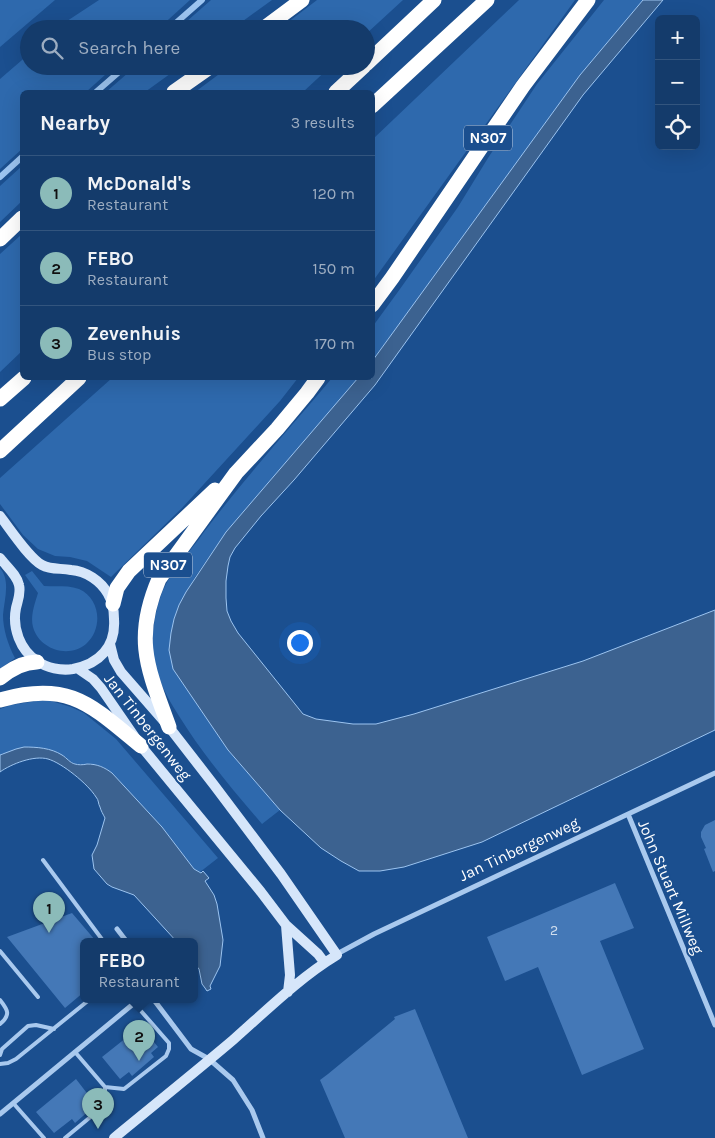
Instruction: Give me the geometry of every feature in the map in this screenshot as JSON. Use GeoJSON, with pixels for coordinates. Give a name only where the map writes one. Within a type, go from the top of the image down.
{"type":"FeatureCollection","features":[{"type":"Feature","properties":{"kind":"highway"},"geometry":{"type":"LineString","coordinates":[[275,20],[302,0]]}},
{"type":"Feature","properties":{"kind":"highway"},"geometry":{"type":"LineString","coordinates":[[375,56],[434,0]]}},
{"type":"Feature","properties":{"kind":"highway"},"geometry":{"type":"LineString","coordinates":[[375,103],[487,0]]}},
{"type":"Feature","properties":{"kind":"highway","name":"N307"},"geometry":{"type":"LineString","coordinates":[[375,301],[523,86],[588,0]]}},
{"type":"Feature","properties":{"kind":"highway"},"geometry":{"type":"LineString","coordinates":[[177,90],[198,75]]}},
{"type":"Feature","properties":{"kind":"highway"},"geometry":{"type":"LineString","coordinates":[[338,90],[354,75]]}},
{"type":"Feature","properties":{"kind":"highway"},"geometry":{"type":"LineString","coordinates":[[3,236],[20,220]]}},
{"type":"Feature","properties":{"kind":"highway"},"geometry":{"type":"LineString","coordinates":[[0,399],[22,380]]}},
{"type":"Feature","properties":{"kind":"highway"},"geometry":{"type":"LineString","coordinates":[[0,451],[77,380]]}},
{"type":"Feature","properties":{"kind":"highway","name":"N307"},"geometry":{"type":"LineString","coordinates":[[169,727],[146,658],[147,614],[154,590],[162,574],[236,473],[317,380]]}},
{"type":"Feature","properties":{"kind":"highway","name":"N307"},"geometry":{"type":"LineString","coordinates":[[112,604],[117,588],[129,571],[208,496],[236,473]]}},
{"type":"Feature","properties":{"kind":"highway"},"geometry":{"type":"LineString","coordinates":[[0,678],[8,671],[25,663],[37,662]]}},
{"type":"Feature","properties":{"kind":"highway"},"geometry":{"type":"LineString","coordinates":[[0,700],[43,692],[75,698],[98,711],[141,746]]}},
{"type":"Feature","properties":{"kind":"street"},"geometry":{"type":"LineString","coordinates":[[0,516],[35,560],[43,566],[79,571],[95,579],[102,586],[112,604],[115,625],[110,644],[105,652],[92,663],[77,668],[60,669],[44,666],[37,662],[24,649],[19,640],[15,620],[20,592],[19,586],[17,579],[0,558]]}},
{"type":"Feature","properties":{"kind":"street","name":"Jan Tinbergenweg"},"geometry":{"type":"LineString","coordinates":[[110,644],[114,660],[121,672],[169,727],[281,874],[337,955]]}},
{"type":"Feature","properties":{"kind":"street","name":"Jan Tinbergenweg"},"geometry":{"type":"LineString","coordinates":[[77,668],[93,679],[101,688],[141,746],[286,925],[318,954],[324,962]]}},
{"type":"Feature","properties":{"kind":"street","name":"Jan Tinbergenweg"},"geometry":{"type":"LineString","coordinates":[[114,1138],[324,962],[374,934],[715,773]]}},
{"type":"Feature","properties":{"kind":"street","name":"John Stuart Millweg"},"geometry":{"type":"LineString","coordinates":[[628,814],[715,1025]]}},
{"type":"Feature","properties":{"kind":"street"},"geometry":{"type":"LineString","coordinates":[[286,925],[290,975],[288,992]]}},
{"type":"Feature","properties":{"kind":"street"},"geometry":{"type":"LineString","coordinates":[[116,929],[124,938]]}},
{"type":"Feature","properties":{"kind":"street"},"geometry":{"type":"LineString","coordinates":[[0,1114],[134,1003]]}},
{"type":"Feature","properties":{"kind":"street"},"geometry":{"type":"LineString","coordinates":[[156,1003],[191,1049],[210,1059],[233,1080],[252,1110],[263,1138]]}},
{"type":"Feature","properties":{"kind":"lane"},"geometry":{"type":"LineString","coordinates":[[43,860],[101,938]]}},
{"type":"Feature","properties":{"kind":"lane"},"geometry":{"type":"LineString","coordinates":[[0,951],[38,997]]}},
{"type":"Feature","properties":{"kind":"lane"},"geometry":{"type":"LineString","coordinates":[[0,1000],[6,1007],[8,1014],[0,1024]]}},
{"type":"Feature","properties":{"kind":"lane"},"geometry":{"type":"LineString","coordinates":[[0,1064],[16,1059],[85,1003]]}},
{"type":"Feature","properties":{"kind":"lane"},"geometry":{"type":"LineString","coordinates":[[75,1052],[105,1086],[124,1089],[166,1056],[169,1049],[169,1042],[138,1003]]}},
{"type":"Feature","properties":{"kind":"lane"},"geometry":{"type":"LineString","coordinates":[[0,1055],[2,1049],[28,1026],[36,1025],[55,1029]]}},
{"type":"Feature","properties":{"kind":"lane"},"geometry":{"type":"LineString","coordinates":[[65,1138],[105,1105],[105,1086]]}},
{"type":"Feature","properties":{"kind":"lane"},"geometry":{"type":"LineString","coordinates":[[14,1104],[44,1138]]}},
{"type":"Feature","properties":{"kind":"shaded area"},"geometry":{"type":"Polygon","coordinates":[[[0,0],[55,0],[32,20],[20,20],[20,30],[0,47],[0,0]]]}},
{"type":"Feature","properties":{"kind":"shaded area"},"geometry":{"type":"Polygon","coordinates":[[[99,0],[190,0],[168,20],[69,20],[99,0]]]}},
{"type":"Feature","properties":{"kind":"shaded area"},"geometry":{"type":"Polygon","coordinates":[[[211,0],[272,0],[244,20],[188,20],[211,0]]]}},
{"type":"Feature","properties":{"kind":"shaded area"},"geometry":{"type":"Polygon","coordinates":[[[317,0],[403,0],[375,26],[375,20],[291,20],[317,0]]]}},
{"type":"Feature","properties":{"kind":"shaded area"},"geometry":{"type":"Polygon","coordinates":[[[519,0],[575,0],[375,278],[375,137],[519,0]]]}},
{"type":"Feature","properties":{"kind":"shaded area"},"geometry":{"type":"Polygon","coordinates":[[[604,0],[643,0],[580,75],[375,357],[375,323],[458,207],[537,84],[604,0]]]}},
{"type":"Feature","properties":{"kind":"shaded area"},"geometry":{"type":"Polygon","coordinates":[[[643,0],[663,0],[583,95],[375,385],[235,548],[230,557],[226,581],[227,611],[238,633],[303,714],[316,719],[353,724],[376,724],[583,661],[715,610],[715,730],[482,842],[404,867],[380,871],[359,871],[321,848],[280,810],[228,750],[173,669],[169,650],[174,619],[186,592],[226,532],[356,380],[375,380],[375,357],[580,75],[643,0]]]}},
{"type":"Feature","properties":{"kind":"shaded area"},"geometry":{"type":"Polygon","coordinates":[[[20,62],[20,75],[105,75],[88,90],[20,90],[20,151],[0,169],[0,79],[20,62]]]}},
{"type":"Feature","properties":{"kind":"shaded area"},"geometry":{"type":"Polygon","coordinates":[[[126,75],[169,75],[148,90],[108,90],[126,75]]]}},
{"type":"Feature","properties":{"kind":"shaded area"},"geometry":{"type":"Polygon","coordinates":[[[218,75],[321,75],[305,90],[198,90],[218,75]]]}},
{"type":"Feature","properties":{"kind":"shaded area"},"geometry":{"type":"Polygon","coordinates":[[[20,168],[20,203],[0,222],[0,186],[20,168]]]}},
{"type":"Feature","properties":{"kind":"shaded area"},"geometry":{"type":"Polygon","coordinates":[[[20,236],[20,353],[0,372],[0,254],[20,236]]]}},
{"type":"Feature","properties":{"kind":"shaded area"},"geometry":{"type":"Polygon","coordinates":[[[110,380],[296,380],[280,401],[182,508],[111,577],[87,561],[55,556],[38,549],[23,535],[0,504],[0,478],[110,380]]]}},
{"type":"Feature","properties":{"kind":"shaded area"},"geometry":{"type":"Polygon","coordinates":[[[330,380],[356,380],[226,532],[195,577],[179,605],[171,633],[171,661],[173,669],[228,750],[280,810],[262,824],[208,758],[175,710],[158,676],[154,661],[153,642],[154,622],[166,584],[219,512],[330,380]]]}},
{"type":"Feature","properties":{"kind":"shaded area"},"geometry":{"type":"Polygon","coordinates":[[[0,568],[6,585],[3,615],[4,626],[15,658],[0,669],[0,568]]]}},
{"type":"Feature","properties":{"kind":"shaded area"},"geometry":{"type":"Polygon","coordinates":[[[32,571],[44,586],[79,589],[92,600],[97,615],[97,623],[91,638],[86,644],[71,651],[63,651],[48,646],[36,635],[32,618],[38,593],[25,575],[32,571]]]}},
{"type":"Feature","properties":{"kind":"shaded area"},"geometry":{"type":"Polygon","coordinates":[[[51,701],[84,713],[116,739],[218,858],[200,872],[194,869],[162,827],[112,773],[103,767],[93,764],[75,764],[65,757],[3,753],[0,755],[0,709],[11,705],[51,701]]]}},
{"type":"Feature","properties":{"kind":"shaded area"},"geometry":{"type":"Polygon","coordinates":[[[24,747],[49,749],[73,763],[100,766],[112,773],[162,827],[194,869],[201,873],[203,871],[209,878],[205,881],[214,895],[217,904],[223,940],[220,966],[210,986],[211,989],[207,991],[202,984],[198,968],[198,938],[173,938],[134,895],[107,884],[94,869],[92,855],[105,818],[97,798],[74,775],[48,759],[36,758],[23,761],[0,772],[0,755],[24,747]]]}},
{"type":"Feature","properties":{"kind":"building"},"geometry":{"type":"Polygon","coordinates":[[[715,820],[715,871],[713,872],[704,849],[706,848],[701,832],[705,825],[715,820]]]}},
{"type":"Feature","properties":{"kind":"building"},"geometry":{"type":"Polygon","coordinates":[[[615,883],[634,928],[600,941],[644,1049],[582,1075],[538,967],[505,981],[487,937],[615,883]]]}},
{"type":"Feature","properties":{"kind":"building"},"geometry":{"type":"Polygon","coordinates":[[[72,913],[93,938],[80,938],[80,995],[65,1008],[7,937],[72,913]]]}},
{"type":"Feature","properties":{"kind":"building"},"geometry":{"type":"Polygon","coordinates":[[[415,1009],[468,1138],[345,1138],[320,1080],[395,1019],[394,1017],[415,1009]]]}},
{"type":"Feature","properties":{"kind":"building"},"geometry":{"type":"Polygon","coordinates":[[[141,1026],[158,1047],[151,1053],[154,1057],[132,1076],[129,1072],[120,1079],[102,1057],[141,1026]]]}},
{"type":"Feature","properties":{"kind":"building"},"geometry":{"type":"Polygon","coordinates":[[[76,1079],[93,1101],[88,1105],[91,1109],[75,1123],[72,1119],[54,1133],[36,1112],[76,1079]]]}},
{"type":"Feature","properties":{"kind":"waterway"},"geometry":{"type":"LineString","coordinates":[[179,20],[202,0]]}},
{"type":"Feature","properties":{"kind":"waterway"},"geometry":{"type":"LineString","coordinates":[[98,90],[116,75]]}},
{"type":"Feature","properties":{"kind":"waterway"},"geometry":{"type":"LineString","coordinates":[[0,177],[20,159]]}},
{"type":"Feature","properties":{"kind":"place","name":"McDonald's"},"geometry":{"type":"Point","coordinates":[49,933]}},
{"type":"Feature","properties":{"kind":"place","name":"FEBO"},"geometry":{"type":"Point","coordinates":[139,1061]}},
{"type":"Feature","properties":{"kind":"place","name":"Zevenhuis"},"geometry":{"type":"Point","coordinates":[98,1129]}}]}
